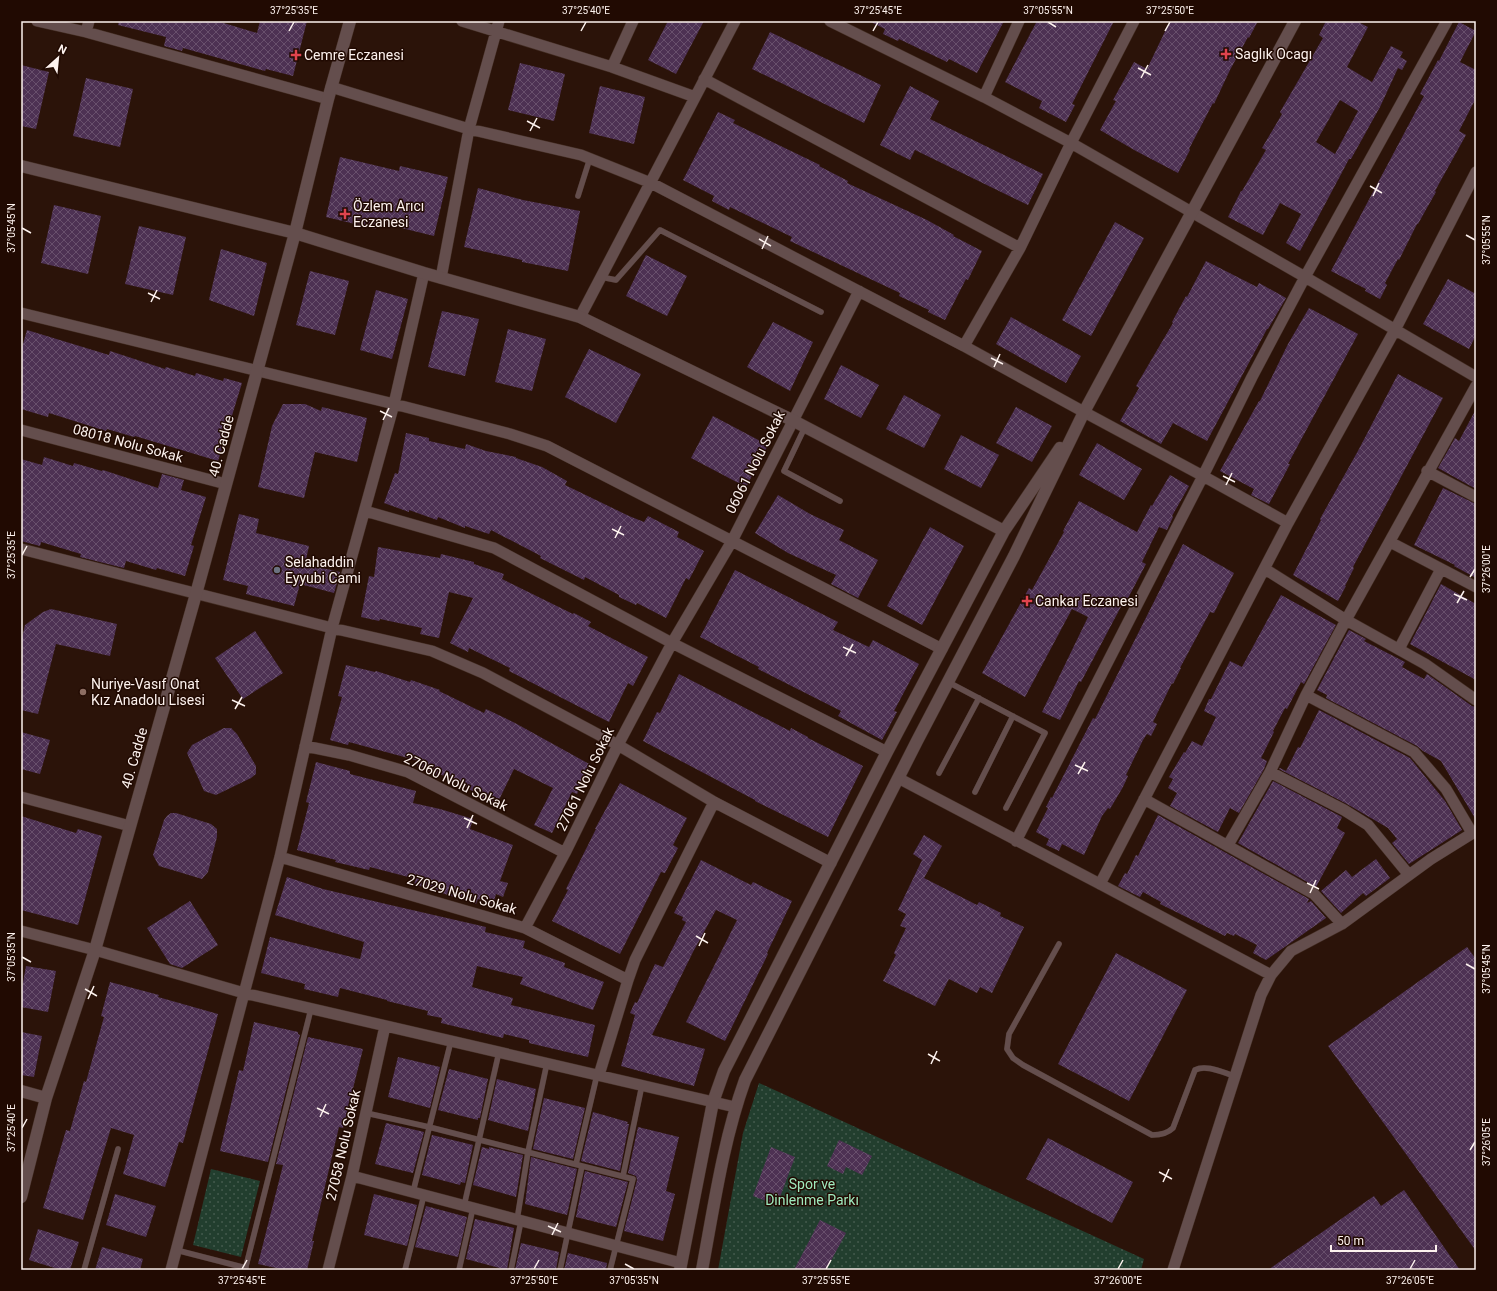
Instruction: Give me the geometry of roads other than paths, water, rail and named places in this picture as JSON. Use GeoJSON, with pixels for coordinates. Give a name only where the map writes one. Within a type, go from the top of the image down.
{"type":"FeatureCollection","features":[{"type":"Feature","properties":{"kind":"street"},"geometry":{"type":"LineString","coordinates":[[37,21],[88,26],[330,93],[590,158],[651,183],[859,291],[964,346],[1288,523]]}},
{"type":"Feature","properties":{"kind":"street","name":"40. Cadde"},"geometry":{"type":"LineString","coordinates":[[21,1197],[46,1098],[95,950],[196,594],[295,233],[330,93],[350,21]]}},
{"type":"Feature","properties":{"kind":"street"},"geometry":{"type":"LineString","coordinates":[[462,21],[498,26],[694,97]]}},
{"type":"Feature","properties":{"kind":"street"},"geometry":{"type":"LineString","coordinates":[[612,67],[633,21]]}},
{"type":"Feature","properties":{"kind":"street"},"geometry":{"type":"LineString","coordinates":[[580,317],[735,21]]}},
{"type":"Feature","properties":{"kind":"street"},"geometry":{"type":"LineString","coordinates":[[830,21],[984,97],[1071,143],[1476,377]]}},
{"type":"Feature","properties":{"kind":"street"},"geometry":{"type":"LineString","coordinates":[[984,97],[1019,21]]}},
{"type":"Feature","properties":{"kind":"street"},"geometry":{"type":"LineString","coordinates":[[964,346],[1020,248],[1071,143],[1134,21]]}},
{"type":"Feature","properties":{"kind":"street"},"geometry":{"type":"LineString","coordinates":[[702,1270],[724,1149],[735,1107],[745,1080],[898,778],[1014,556],[1084,412],[1295,21]]}},
{"type":"Feature","properties":{"kind":"street"},"geometry":{"type":"LineString","coordinates":[[1016,841],[1203,476],[1252,377],[1305,277],[1447,21]]}},
{"type":"Feature","properties":{"kind":"street"},"geometry":{"type":"LineString","coordinates":[[441,278],[470,129],[498,26]]}},
{"type":"Feature","properties":{"kind":"street"},"geometry":{"type":"LineString","coordinates":[[704,79],[1020,248]]}},
{"type":"Feature","properties":{"kind":"street"},"geometry":{"type":"LineString","coordinates":[[21,166],[295,233],[424,273],[580,317],[792,420],[1004,531]]}},
{"type":"Feature","properties":{"kind":"street"},"geometry":{"type":"LineString","coordinates":[[1100,884],[1288,523],[1395,330],[1476,172]]}},
{"type":"Feature","properties":{"kind":"street"},"geometry":{"type":"LineString","coordinates":[[171,1270],[280,857],[332,628],[394,404],[424,273]]}},
{"type":"Feature","properties":{"kind":"street","name":"06061 Nolu Sokak"},"geometry":{"type":"LineString","coordinates":[[672,643],[732,541],[792,420],[859,291]]}},
{"type":"Feature","properties":{"kind":"street"},"geometry":{"type":"LineString","coordinates":[[21,313],[257,372],[394,404],[510,434],[547,446],[942,649]]}},
{"type":"Feature","properties":{"kind":"street"},"geometry":{"type":"LineString","coordinates":[[1228,845],[1270,772],[1306,695],[1346,620],[1390,542],[1427,471],[1476,386]]}},
{"type":"Feature","properties":{"kind":"street"},"geometry":{"type":"LineString","coordinates":[[352,1176],[616,1246],[681,1267],[712,1102],[724,1071],[831,863],[886,752],[1004,531],[1084,412]]}},
{"type":"Feature","properties":{"kind":"street","name":"08018 Nolu Sokak"},"geometry":{"type":"LineString","coordinates":[[21,430],[226,484]]}},
{"type":"Feature","properties":{"kind":"street"},"geometry":{"type":"LineString","coordinates":[[1427,471],[1476,497]]}},
{"type":"Feature","properties":{"kind":"street"},"geometry":{"type":"LineString","coordinates":[[365,511],[494,548],[672,643],[886,752]]}},
{"type":"Feature","properties":{"kind":"street"},"geometry":{"type":"LineString","coordinates":[[1390,542],[1476,587]]}},
{"type":"Feature","properties":{"kind":"street"},"geometry":{"type":"LineString","coordinates":[[21,549],[332,628],[432,651],[483,673],[618,745],[714,802],[831,863]]}},
{"type":"Feature","properties":{"kind":"street"},"geometry":{"type":"LineString","coordinates":[[1265,569],[1346,620],[1425,664],[1476,700]]}},
{"type":"Feature","properties":{"kind":"street"},"geometry":{"type":"LineString","coordinates":[[1399,649],[1441,569]]}},
{"type":"Feature","properties":{"kind":"street","name":"27061 Nolu Sokak"},"geometry":{"type":"LineString","coordinates":[[525,928],[565,853],[618,745],[672,643]]}},
{"type":"Feature","properties":{"kind":"street"},"geometry":{"type":"LineString","coordinates":[[1173,1270],[1261,995],[1271,975],[1291,951],[1342,924],[1409,875],[1474,832],[1446,789],[1414,752],[1306,695]]}},
{"type":"Feature","properties":{"kind":"street","name":"27060 Nolu Sokak"},"geometry":{"type":"LineString","coordinates":[[305,746],[349,755],[408,772],[565,853]]}},
{"type":"Feature","properties":{"kind":"street"},"geometry":{"type":"LineString","coordinates":[[1270,772],[1344,810],[1368,825],[1409,875]]}},
{"type":"Feature","properties":{"kind":"street"},"geometry":{"type":"LineString","coordinates":[[898,778],[1271,975]]}},
{"type":"Feature","properties":{"kind":"street"},"geometry":{"type":"LineString","coordinates":[[21,797],[130,826]]}},
{"type":"Feature","properties":{"kind":"street"},"geometry":{"type":"LineString","coordinates":[[1144,799],[1314,894],[1342,924]]}},
{"type":"Feature","properties":{"kind":"street"},"geometry":{"type":"LineString","coordinates":[[598,1075],[635,960],[714,802]]}},
{"type":"Feature","properties":{"kind":"street","name":"27029 Nolu Sokak"},"geometry":{"type":"LineString","coordinates":[[280,857],[525,928],[628,980]]}},
{"type":"Feature","properties":{"kind":"street"},"geometry":{"type":"LineString","coordinates":[[21,931],[95,950],[244,993],[735,1107]]}},
{"type":"Feature","properties":{"kind":"street","name":"27058 Nolu Sokak"},"geometry":{"type":"LineString","coordinates":[[328,1270],[352,1176],[385,1026]]}},
{"type":"Feature","properties":{"kind":"street"},"geometry":{"type":"LineString","coordinates":[[21,1091],[46,1098]]}},
{"type":"Feature","properties":{"kind":"lane"},"geometry":{"type":"LineString","coordinates":[[578,196],[590,158]]}},
{"type":"Feature","properties":{"kind":"lane"},"geometry":{"type":"LineString","coordinates":[[601,277],[616,280],[660,230],[821,312]]}},
{"type":"Feature","properties":{"kind":"lane"},"geometry":{"type":"LineString","coordinates":[[805,427],[784,471],[840,501]]}},
{"type":"Feature","properties":{"kind":"lane"},"geometry":{"type":"LineString","coordinates":[[948,682],[1045,733],[1006,808]]}},
{"type":"Feature","properties":{"kind":"lane"},"geometry":{"type":"LineString","coordinates":[[939,774],[979,698]]}},
{"type":"Feature","properties":{"kind":"lane"},"geometry":{"type":"LineString","coordinates":[[975,792],[1013,716]]}},
{"type":"Feature","properties":{"kind":"lane"},"geometry":{"type":"LineString","coordinates":[[1059,944],[1009,1034],[1007,1049],[1013,1058],[1023,1065],[1152,1135],[1163,1134],[1169,1132],[1173,1128],[1195,1070],[1205,1067],[1235,1076]]}},
{"type":"Feature","properties":{"kind":"lane"},"geometry":{"type":"LineString","coordinates":[[176,1250],[245,1269],[311,1008]]}},
{"type":"Feature","properties":{"kind":"lane"},"geometry":{"type":"LineString","coordinates":[[413,1192],[451,1041]]}},
{"type":"Feature","properties":{"kind":"lane"},"geometry":{"type":"LineString","coordinates":[[459,1270],[479,1139],[499,1052]]}},
{"type":"Feature","properties":{"kind":"lane"},"geometry":{"type":"LineString","coordinates":[[511,1270],[528,1152],[547,1063]]}},
{"type":"Feature","properties":{"kind":"lane"},"geometry":{"type":"LineString","coordinates":[[560,1270],[568,1233],[579,1165],[598,1075]]}},
{"type":"Feature","properties":{"kind":"lane"},"geometry":{"type":"LineString","coordinates":[[623,1176],[642,1085]]}},
{"type":"Feature","properties":{"kind":"lane"},"geometry":{"type":"LineString","coordinates":[[366,1113],[479,1139],[633,1179],[610,1270]]}},
{"type":"Feature","properties":{"kind":"lane"},"geometry":{"type":"LineString","coordinates":[[84,1270],[118,1149]]}},
{"type":"Feature","properties":{"kind":"lane"},"geometry":{"type":"LineString","coordinates":[[405,1270],[424,1195]]}},
{"type":"Feature","properties":{"kind":"place","name":"Saglık Ocagı"},"geometry":{"type":"Point","coordinates":[1226,54]}},
{"type":"Feature","properties":{"kind":"place","name":"Cemre Eczanesi"},"geometry":{"type":"Point","coordinates":[296,55]}},
{"type":"Feature","properties":{"kind":"place","name":"Özlem Arıcı Eczanesi"},"geometry":{"type":"Point","coordinates":[345,214]}},
{"type":"Feature","properties":{"kind":"place","name":"Selahaddin Eyyubi Cami"},"geometry":{"type":"Point","coordinates":[277,570]}},
{"type":"Feature","properties":{"kind":"place","name":"Cankar Eczanesi"},"geometry":{"type":"Point","coordinates":[1027,601]}},
{"type":"Feature","properties":{"kind":"place","name":"Nuriye-Vasıf Onat Kız Anadolu Lisesi"},"geometry":{"type":"Point","coordinates":[83,692]}},
{"type":"Feature","properties":{"kind":"park label","name":"Spor ve Dinlenme Parkı"},"geometry":{"type":"Point","coordinates":[812,1192]}}]}
